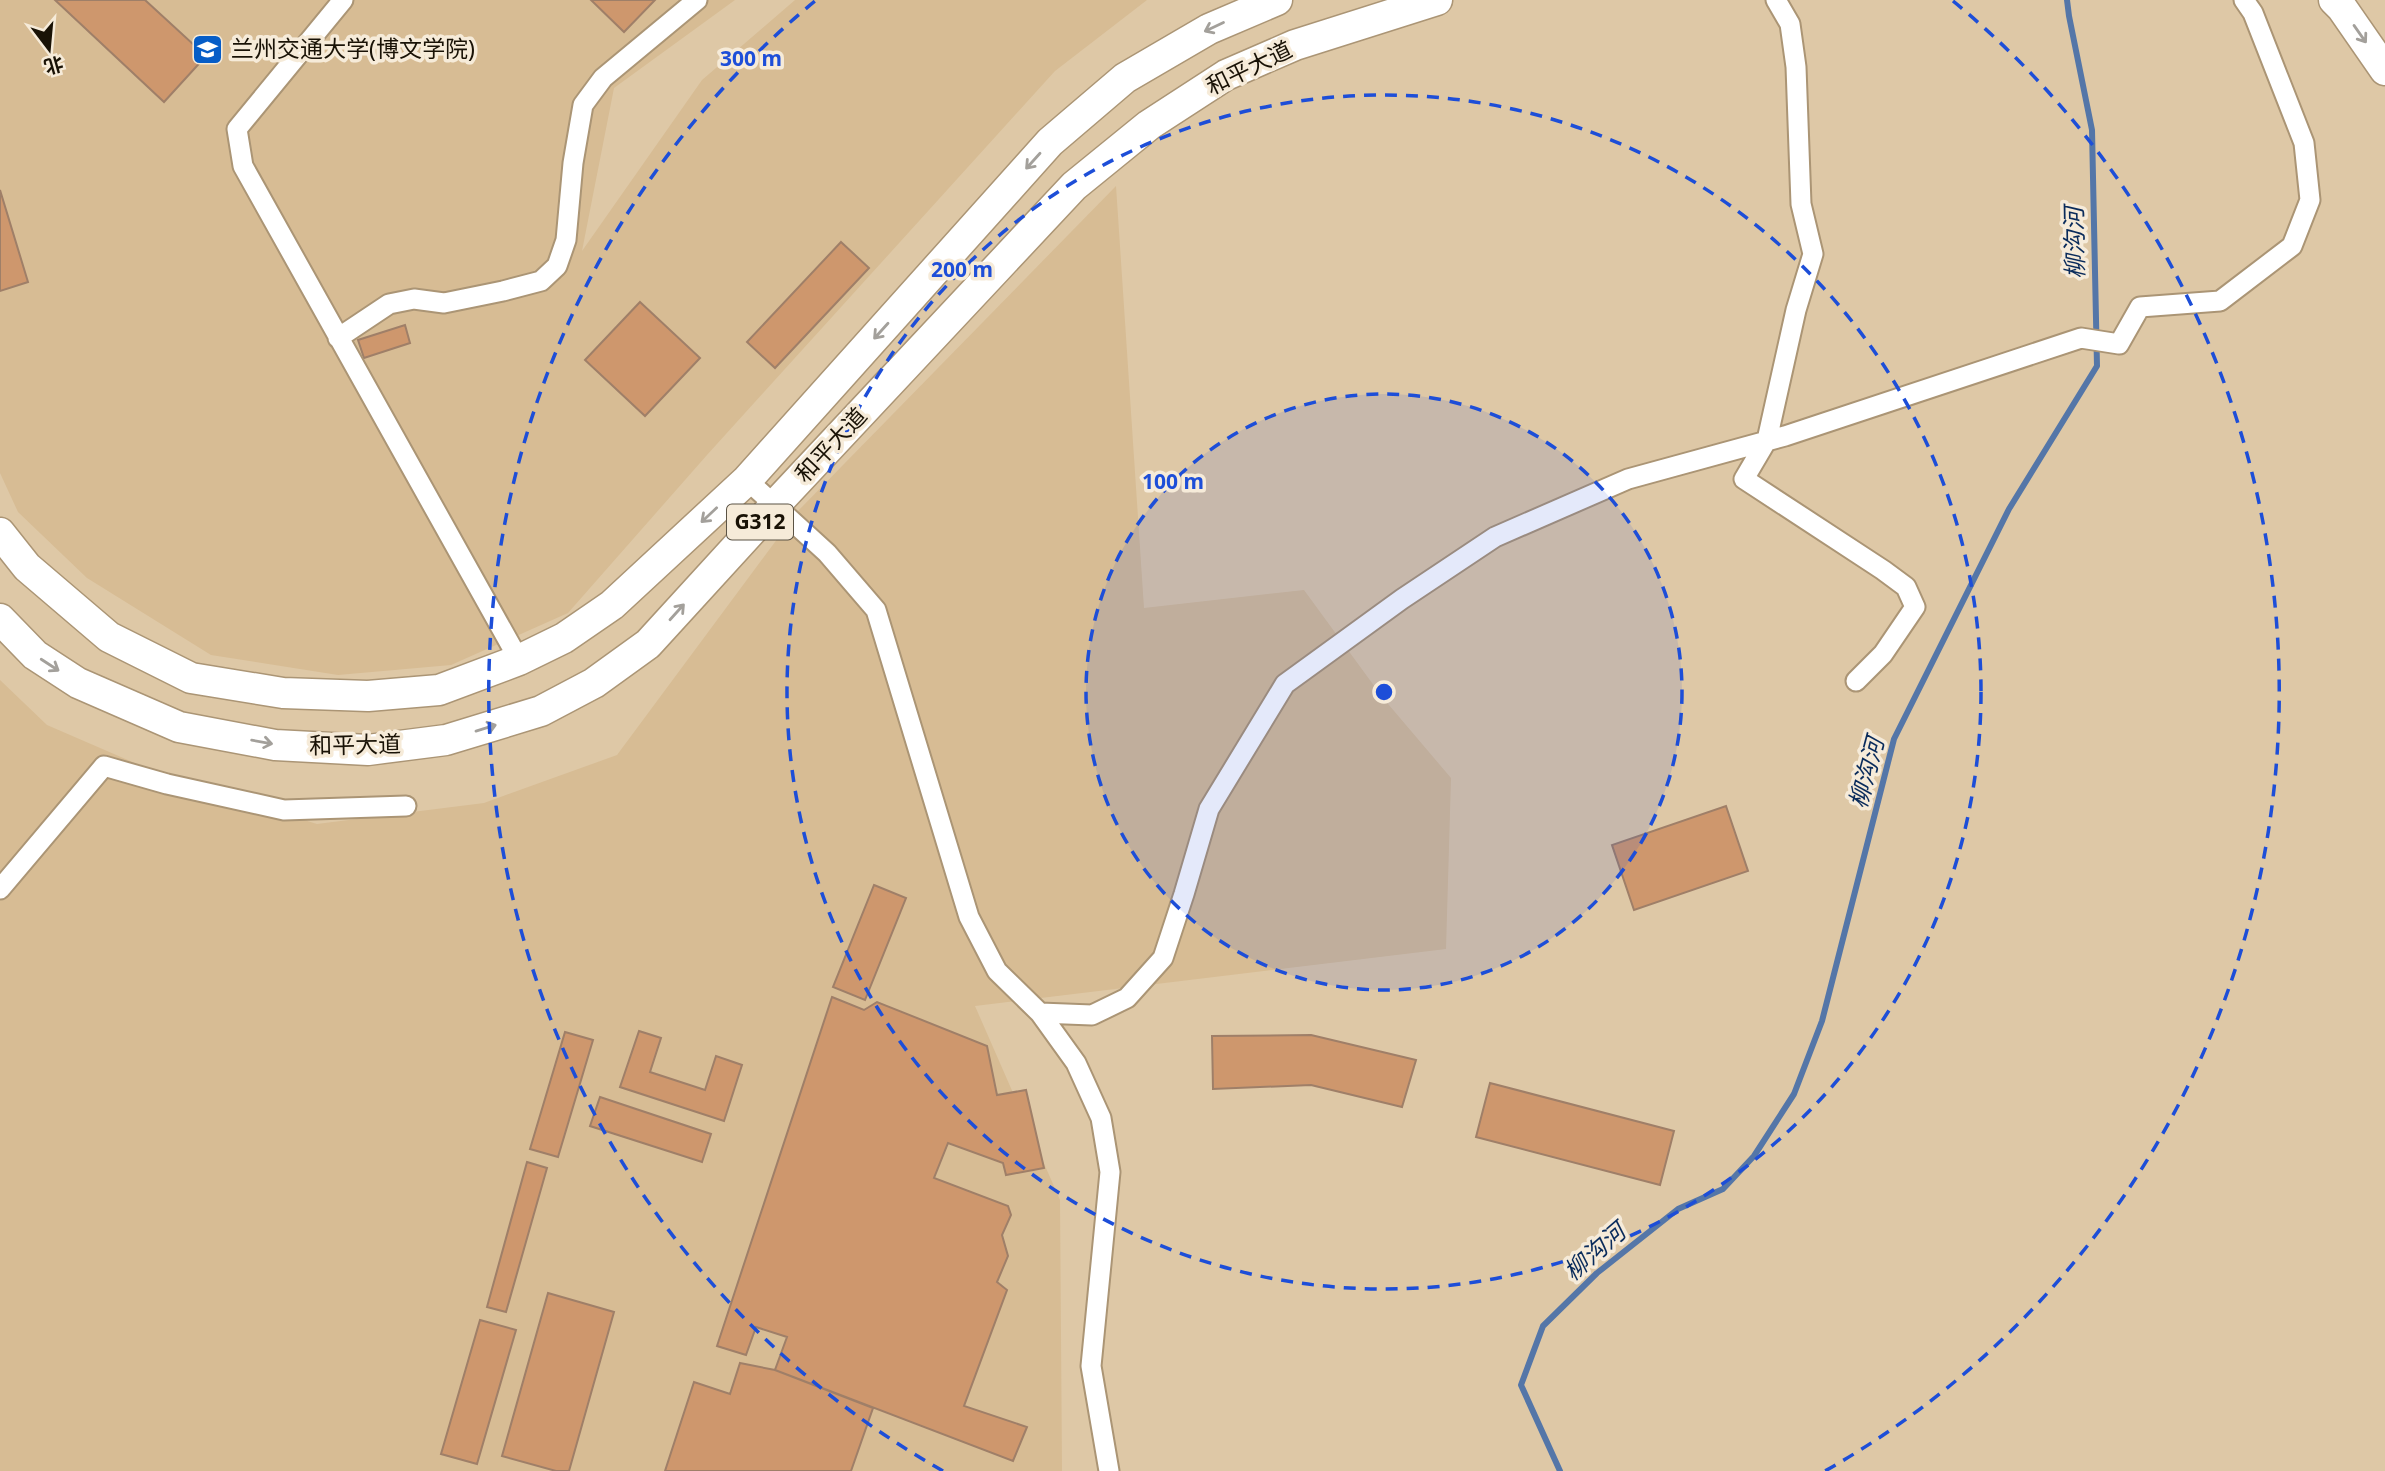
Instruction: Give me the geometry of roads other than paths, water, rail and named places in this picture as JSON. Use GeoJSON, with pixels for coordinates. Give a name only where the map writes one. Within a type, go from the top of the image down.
{"type":"FeatureCollection","features":[{"type":"Feature","properties":{"kind":"highway","name":"和平大道"},"geometry":{"type":"LineString","coordinates":[[0,533],[27,567],[109,637],[191,678],[283,693],[368,696],[439,690],[519,660],[564,638],[612,605],[747,480],[1050,142],[1125,78],[1209,29],[1277,0]]}},
{"type":"Feature","properties":{"kind":"highway","name":"和平大道"},"geometry":{"type":"LineString","coordinates":[[0,619],[35,655],[78,683],[179,727],[275,745],[368,750],[446,740],[541,711],[594,683],[648,644],[1074,186],[1149,125],[1226,75],[1283,50],[1437,0]]}},
{"type":"Feature","properties":{"kind":"highway"},"geometry":{"type":"LineString","coordinates":[[2333,0],[2342,8],[2385,70]]}},
{"type":"Feature","properties":{"kind":"street"},"geometry":{"type":"LineString","coordinates":[[342,0],[237,129],[243,166],[519,660]]}},
{"type":"Feature","properties":{"kind":"street"},"geometry":{"type":"LineString","coordinates":[[338,338],[389,304],[414,299],[444,303],[541,281],[556,266],[566,240],[573,163],[583,105],[603,78],[697,0]]}},
{"type":"Feature","properties":{"kind":"street"},"geometry":{"type":"LineString","coordinates":[[1776,0],[1790,24],[1796,67],[1801,205],[1813,254],[1796,310],[1768,440],[1744,479],[1906,587],[1915,607],[1883,654],[1856,681]]}},
{"type":"Feature","properties":{"kind":"street"},"geometry":{"type":"LineString","coordinates":[[1040,1013],[1092,1015],[1127,998],[1163,958],[1209,809],[1284,684],[1402,598],[1496,537],[1628,479],[1768,440],[2083,339],[2119,344],[2140,307],[2220,300],[2292,246],[2310,200],[2304,143],[2253,13],[2244,0]]}},
{"type":"Feature","properties":{"kind":"street"},"geometry":{"type":"LineString","coordinates":[[747,480],[827,552],[876,610],[968,917],[997,971],[1040,1013],[1076,1063],[1101,1118],[1110,1172],[1091,1366],[1109,1471]]}},
{"type":"Feature","properties":{"kind":"street"},"geometry":{"type":"LineString","coordinates":[[0,889],[104,766],[167,784],[284,810],[406,806]]}},
{"type":"Feature","properties":{"kind":"waterway","name":"柳沟河"},"geometry":{"type":"LineString","coordinates":[[1560,1471],[1521,1385],[1543,1326],[1597,1273],[1678,1209],[1723,1189],[1754,1156],[1794,1094],[1822,1021],[1894,739],[2009,509],[2097,366],[2092,130],[2067,0]]}},
{"type":"Feature","properties":{"kind":"place","name":"兰州交通大学(博文学院)"},"geometry":{"type":"Point","coordinates":[208,49]}}]}
